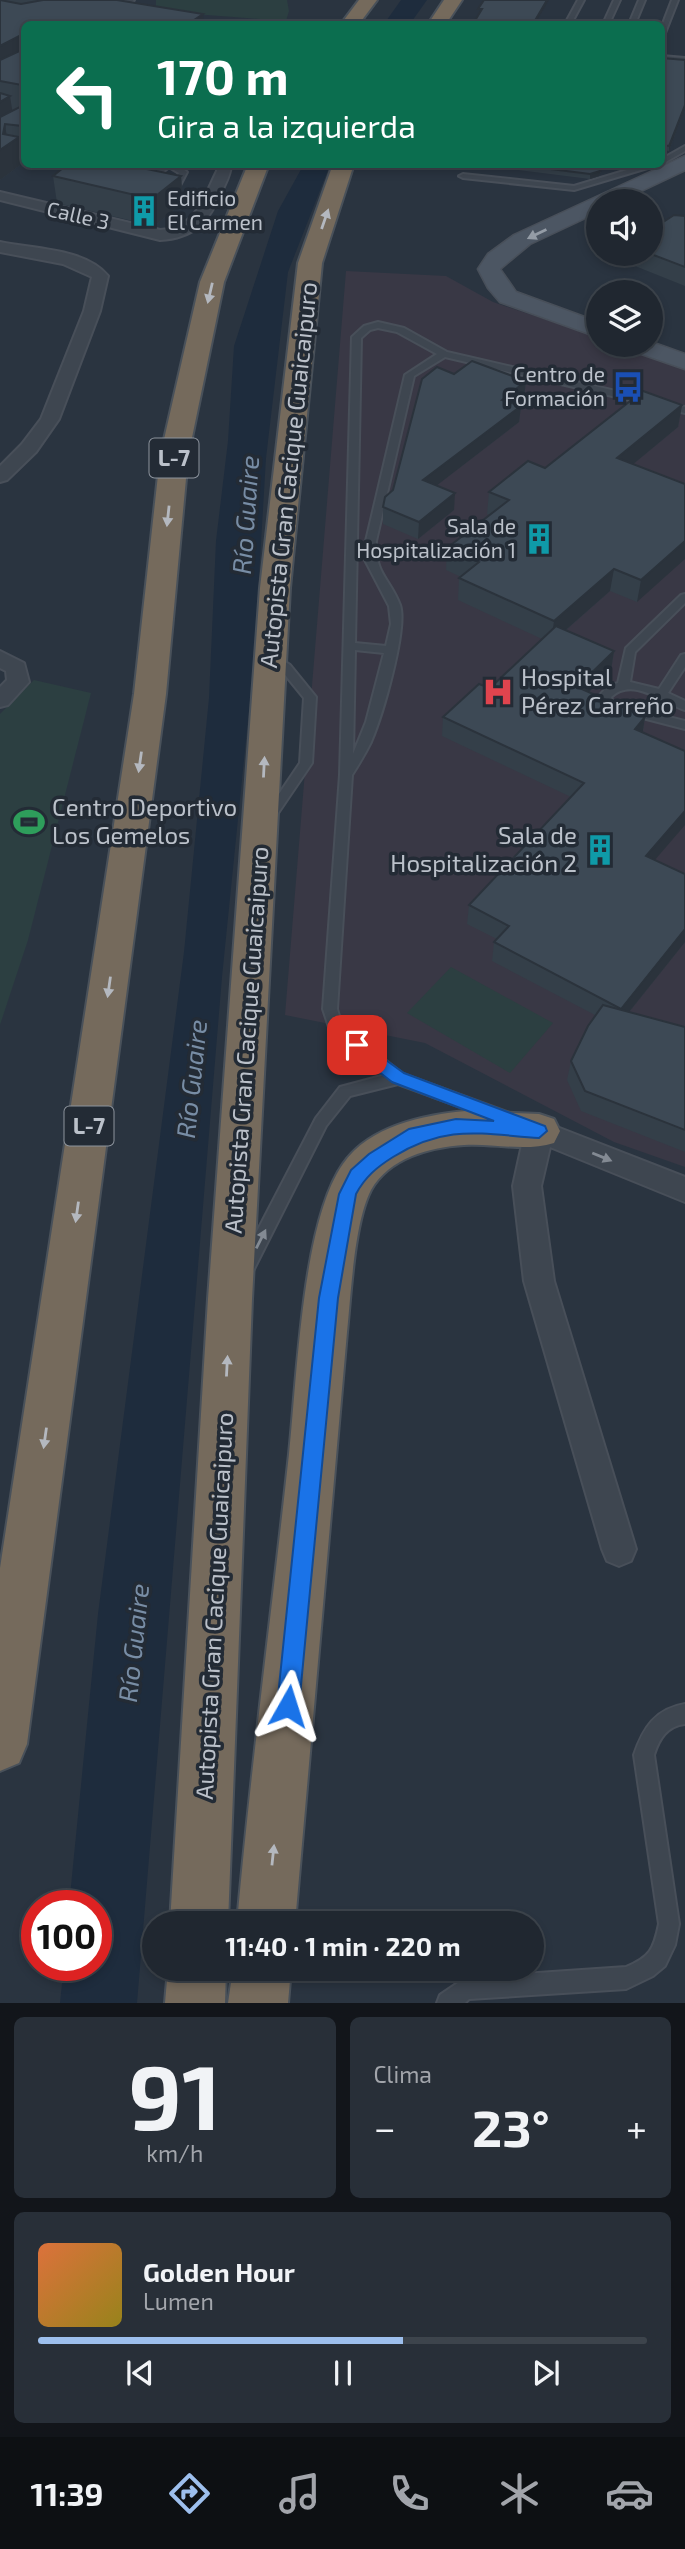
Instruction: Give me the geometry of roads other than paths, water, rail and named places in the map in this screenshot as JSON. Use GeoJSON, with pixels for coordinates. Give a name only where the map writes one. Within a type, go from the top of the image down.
{"type":"FeatureCollection","features":[{"type":"Feature","properties":{"kind":"highway"},"geometry":{"type":"LineString","coordinates":[[352,21],[368,0]]}},
{"type":"Feature","properties":{"kind":"highway"},"geometry":{"type":"LineString","coordinates":[[439,21],[453,0]]}},
{"type":"Feature","properties":{"kind":"highway","name":"L-7"},"geometry":{"type":"LineString","coordinates":[[0,1744],[29,1557],[150,694],[174,457],[212,282],[256,168]]}},
{"type":"Feature","properties":{"kind":"highway","name":"Autopista Gran Cacique Guaicaipuro"},"geometry":{"type":"LineString","coordinates":[[200,1911],[230,1299],[275,588],[310,263],[343,168]]}},
{"type":"Feature","properties":{"kind":"highway"},"geometry":{"type":"LineString","coordinates":[[267,1911],[329,1298],[347,1194],[357,1175],[375,1159],[415,1134],[456,1126],[539,1131]]}},
{"type":"Feature","properties":{"kind":"highway"},"geometry":{"type":"LineString","coordinates":[[0,1614],[29,1557]]}},
{"type":"Feature","properties":{"kind":"highway"},"geometry":{"type":"LineString","coordinates":[[195,2003],[196,1981]]}},
{"type":"Feature","properties":{"kind":"highway"},"geometry":{"type":"LineString","coordinates":[[258,2003],[261,1981]]}},
{"type":"Feature","properties":{"kind":"main road"},"geometry":{"type":"LineString","coordinates":[[629,189],[685,162]]}},
{"type":"Feature","properties":{"kind":"main road"},"geometry":{"type":"LineString","coordinates":[[586,210],[513,245],[494,258],[489,269],[499,288],[508,297],[586,326]]}},
{"type":"Feature","properties":{"kind":"main road"},"geometry":{"type":"LineString","coordinates":[[663,354],[685,362]]}},
{"type":"Feature","properties":{"kind":"street"},"geometry":{"type":"LineString","coordinates":[[94,21],[128,0]]}},
{"type":"Feature","properties":{"kind":"street"},"geometry":{"type":"LineString","coordinates":[[86,7],[131,16]]}},
{"type":"Feature","properties":{"kind":"street","name":"Calle 3"},"geometry":{"type":"LineString","coordinates":[[0,196],[160,235],[186,233],[196,226],[224,168]]}},
{"type":"Feature","properties":{"kind":"street"},"geometry":{"type":"LineString","coordinates":[[29,204],[49,190]]}},
{"type":"Feature","properties":{"kind":"street"},"geometry":{"type":"LineString","coordinates":[[0,247],[78,263],[93,268],[100,276],[92,311],[68,366],[50,419],[29,448],[0,476]]}},
{"type":"Feature","properties":{"kind":"street"},"geometry":{"type":"LineString","coordinates":[[0,658],[16,668],[18,682],[0,700]]}},
{"type":"Feature","properties":{"kind":"street"},"geometry":{"type":"LineString","coordinates":[[619,1549],[576,1413],[539,1281],[527,1186],[539,1131],[685,1190]]}},
{"type":"Feature","properties":{"kind":"lane"},"geometry":{"type":"LineString","coordinates":[[570,21],[581,0]]}},
{"type":"Feature","properties":{"kind":"lane"},"geometry":{"type":"LineString","coordinates":[[607,21],[617,0]]}},
{"type":"Feature","properties":{"kind":"lane"},"geometry":{"type":"LineString","coordinates":[[633,21],[642,0]]}},
{"type":"Feature","properties":{"kind":"lane"},"geometry":{"type":"LineString","coordinates":[[665,27],[674,10],[675,0]]}},
{"type":"Feature","properties":{"kind":"lane"},"geometry":{"type":"LineString","coordinates":[[665,58],[685,60]]}},
{"type":"Feature","properties":{"kind":"lane"},"geometry":{"type":"LineString","coordinates":[[665,160],[685,148]]}},
{"type":"Feature","properties":{"kind":"lane"},"geometry":{"type":"LineString","coordinates":[[134,190],[164,168]]}},
{"type":"Feature","properties":{"kind":"lane"},"geometry":{"type":"LineString","coordinates":[[173,193],[183,172],[176,168]]}},
{"type":"Feature","properties":{"kind":"lane"},"geometry":{"type":"LineString","coordinates":[[463,176],[574,188],[643,168]]}},
{"type":"Feature","properties":{"kind":"lane"},"geometry":{"type":"LineString","coordinates":[[539,1131],[398,1078],[336,1029],[330,1009],[346,775],[358,337],[370,327],[388,326],[409,333],[444,354],[685,410]]}},
{"type":"Feature","properties":{"kind":"lane"},"geometry":{"type":"LineString","coordinates":[[346,775],[359,757],[369,732],[397,624],[395,606],[370,560],[410,376],[444,354]]}},
{"type":"Feature","properties":{"kind":"lane"},"geometry":{"type":"LineString","coordinates":[[623,686],[631,651],[685,597]]}},
{"type":"Feature","properties":{"kind":"lane"},"geometry":{"type":"LineString","coordinates":[[350,646],[390,650]]}},
{"type":"Feature","properties":{"kind":"lane"},"geometry":{"type":"LineString","coordinates":[[661,694],[685,658]]}},
{"type":"Feature","properties":{"kind":"lane"},"geometry":{"type":"LineString","coordinates":[[685,706],[661,694],[623,686],[609,690],[605,696],[608,705],[685,725]]}},
{"type":"Feature","properties":{"kind":"lane"},"geometry":{"type":"LineString","coordinates":[[230,1299],[321,1122],[345,1091],[398,1078]]}},
{"type":"Feature","properties":{"kind":"lane"},"geometry":{"type":"LineString","coordinates":[[448,2003],[465,1989],[626,1978],[651,1969],[665,1951],[668,1924],[644,1755],[652,1731],[676,1714],[685,1714]]}},
{"type":"Feature","properties":{"kind":"water"},"geometry":{"type":"Polygon","coordinates":[[[401,0],[427,0],[412,21],[386,21],[401,0]]]}},
{"type":"Feature","properties":{"kind":"water","name":"Río Guaire"},"geometry":{"type":"Polygon","coordinates":[[[302,168],[329,168],[288,272],[266,458],[254,661],[222,977],[145,1911],[142,1911],[137,2003],[60,2003],[62,1981],[112,1981],[112,1890],[71,1890],[98,1614],[184,952],[209,698],[216,541],[228,441],[234,346],[278,211],[302,168]]]}},
{"type":"Feature","properties":{"kind":"place","name":"Edificio El Carmen"},"geometry":{"type":"Point","coordinates":[144,211]}},
{"type":"Feature","properties":{"kind":"place","name":"Centro de Formación"},"geometry":{"type":"Point","coordinates":[628,387]}},
{"type":"Feature","properties":{"kind":"place","name":"Sala de Hospitalización 1"},"geometry":{"type":"Point","coordinates":[539,539]}},
{"type":"Feature","properties":{"kind":"place","name":"Hospital Pérez Carreño"},"geometry":{"type":"Point","coordinates":[498,692]}},
{"type":"Feature","properties":{"kind":"place","name":"Centro Deportivo Los Gemelos"},"geometry":{"type":"Point","coordinates":[29,822]}},
{"type":"Feature","properties":{"kind":"place","name":"Sala de Hospitalización 2"},"geometry":{"type":"Point","coordinates":[600,850]}}]}
